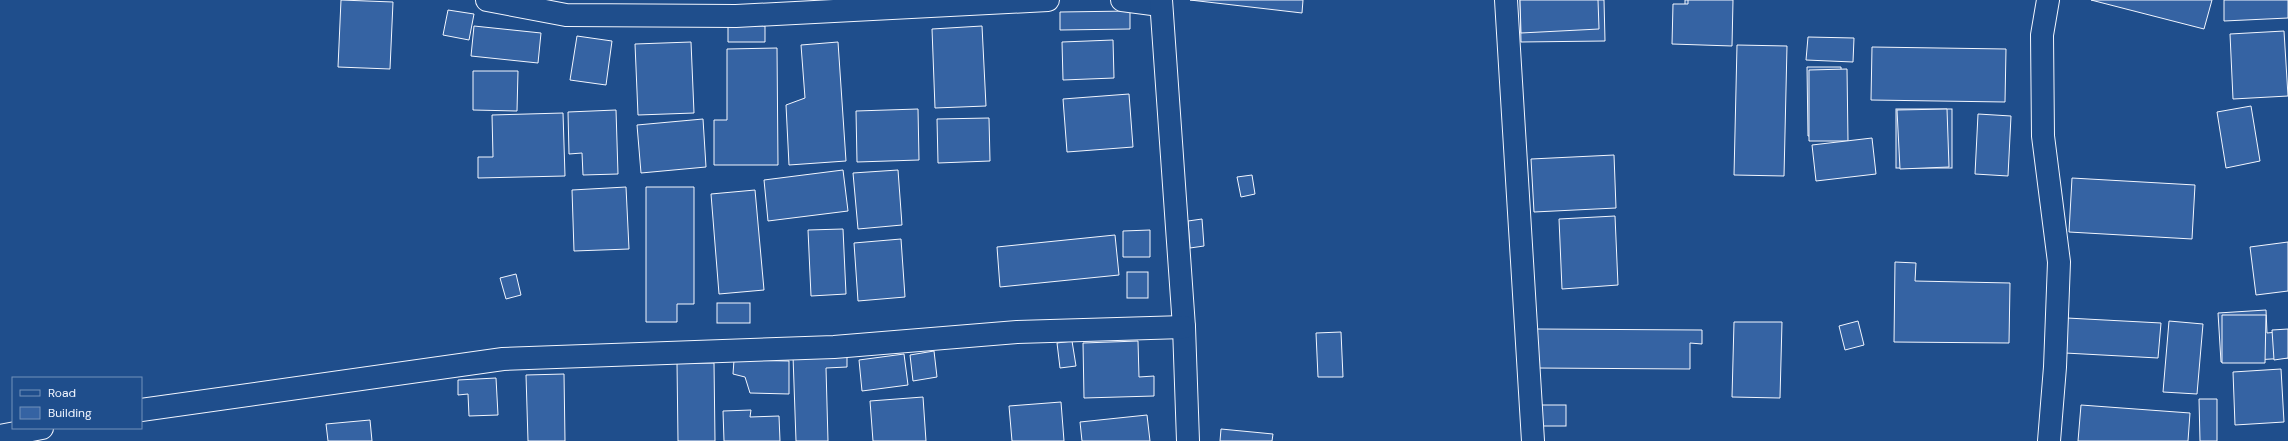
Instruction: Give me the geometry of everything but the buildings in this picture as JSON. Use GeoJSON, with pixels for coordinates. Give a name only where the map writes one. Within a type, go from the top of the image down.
{"type":"FeatureCollection","features":[{"type":"Feature","properties":{"kind":"street"},"geometry":{"type":"LineString","coordinates":[[486,0],[567,8],[736,16],[1048,0]]}},
{"type":"Feature","properties":{"kind":"street"},"geometry":{"type":"LineString","coordinates":[[1122,0],[1160,3],[1184,327],[1188,441]]}},
{"type":"Feature","properties":{"kind":"street"},"geometry":{"type":"LineString","coordinates":[[1506,0],[1534,441]]}},
{"type":"Feature","properties":{"kind":"street"},"geometry":{"type":"LineString","coordinates":[[2048,0],[2042,35],[2043,136],[2059,262],[2055,367],[2049,441]]}},
{"type":"Feature","properties":{"kind":"street"},"geometry":{"type":"LineString","coordinates":[[142,410],[503,358],[834,347],[1017,332],[1184,327]]}},
{"type":"Feature","properties":{"kind":"street"},"geometry":{"type":"LineString","coordinates":[[0,436],[37,429]]}}]}
